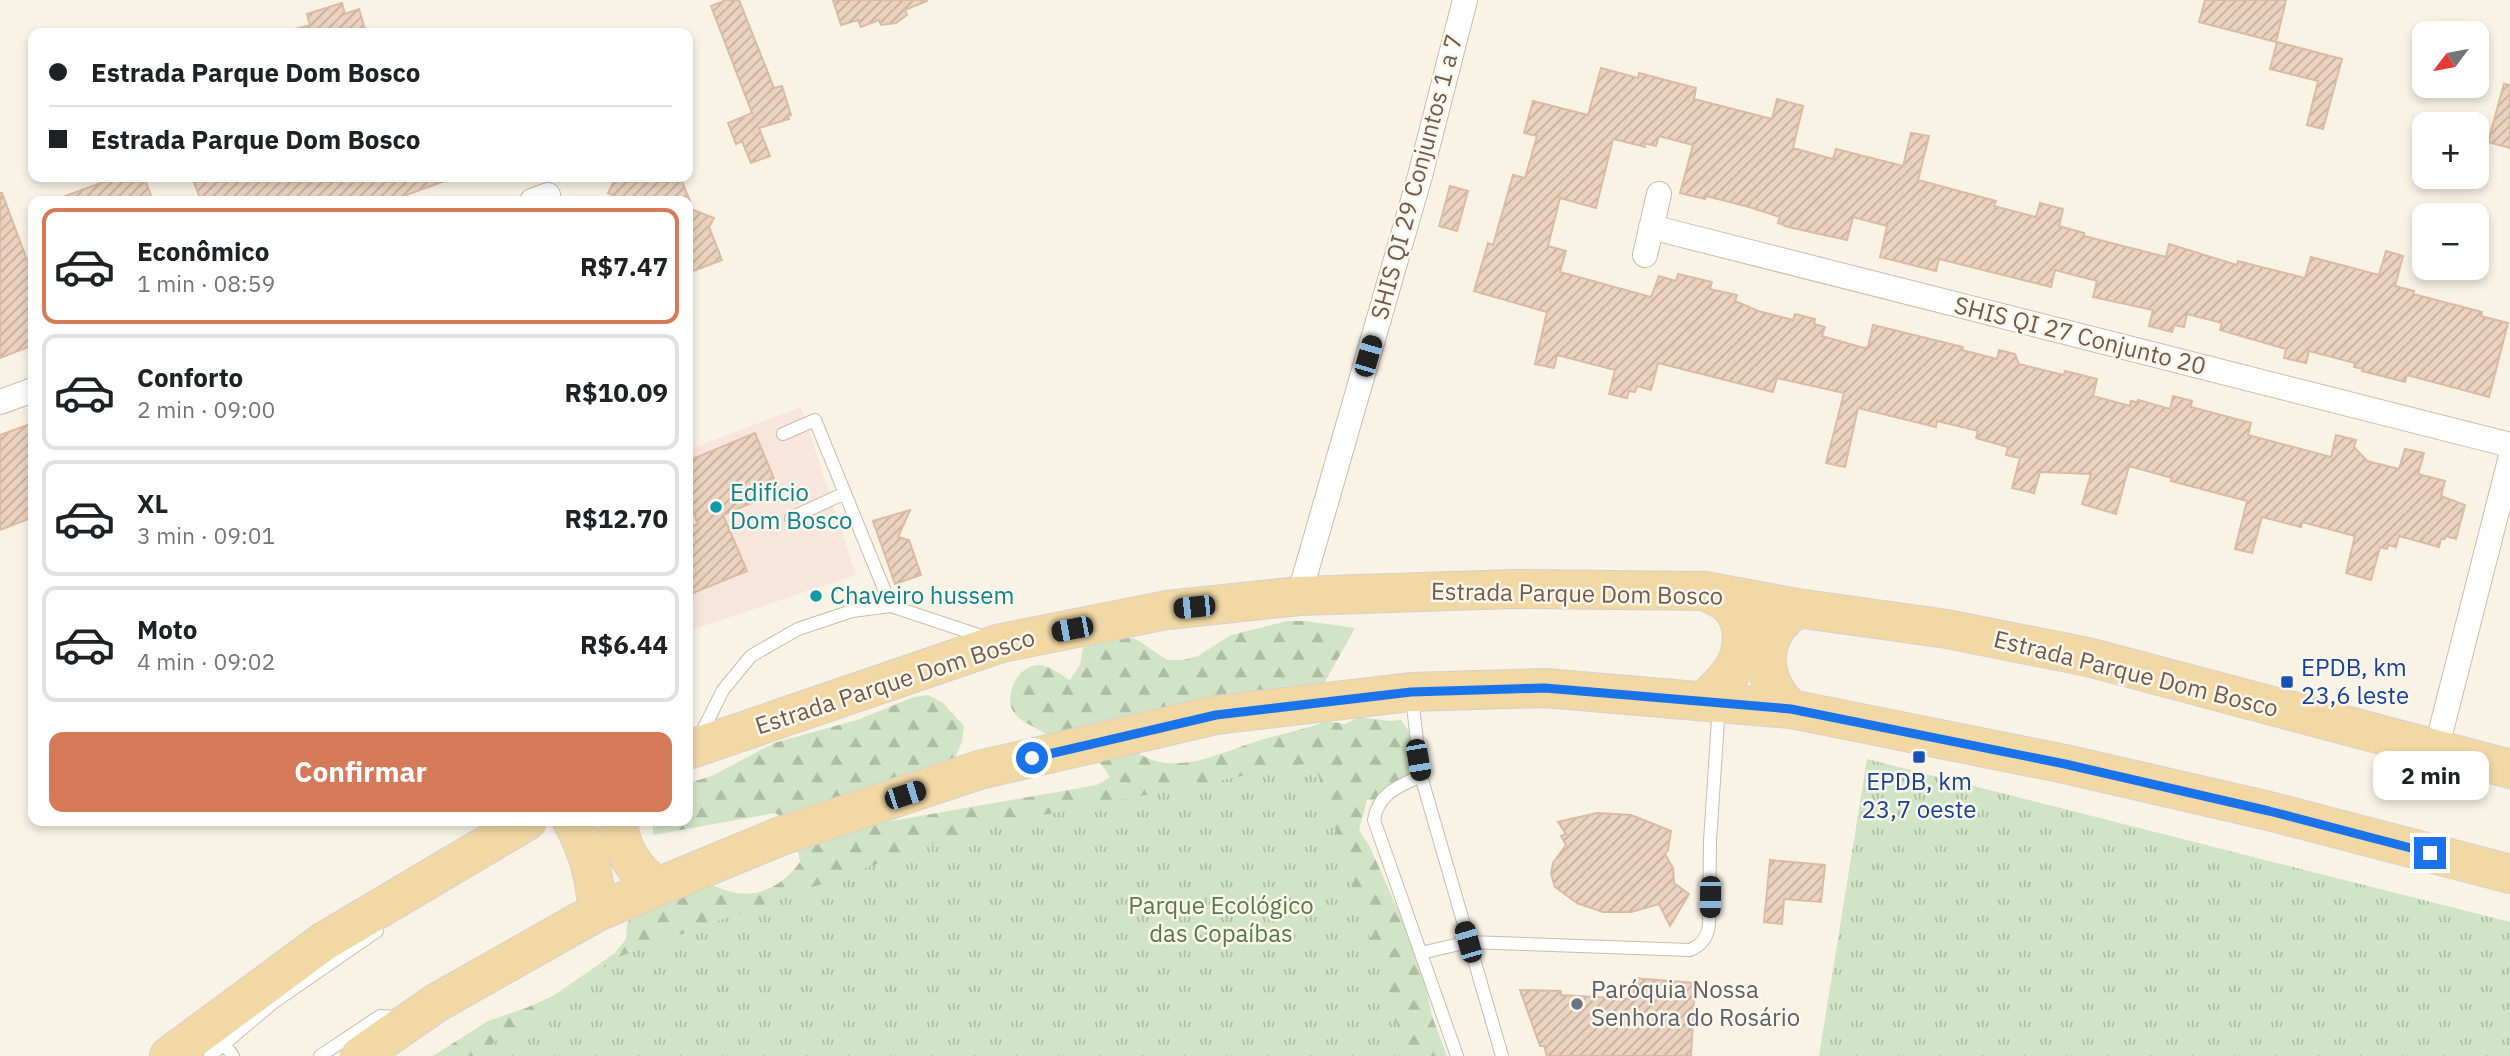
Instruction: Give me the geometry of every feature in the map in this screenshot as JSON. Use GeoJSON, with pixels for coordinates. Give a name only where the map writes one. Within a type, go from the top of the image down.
{"type":"FeatureCollection","features":[{"type":"Feature","properties":{"kind":"main road","name":"Estrada Parque Dom Bosco"},"geometry":{"type":"LineString","coordinates":[[693,748],[1001,643],[1167,610],[1299,596],[1514,589],[1705,591],[1797,608],[1947,629],[2088,657],[2510,769]]}},
{"type":"Feature","properties":{"kind":"main road"},"geometry":{"type":"LineString","coordinates":[[1705,591],[1727,603],[1735,612],[1741,634],[1738,661],[1712,701]]}},
{"type":"Feature","properties":{"kind":"main road"},"geometry":{"type":"LineString","coordinates":[[1791,709],[1773,690],[1767,668],[1774,630],[1797,608]]}},
{"type":"Feature","properties":{"kind":"main road"},"geometry":{"type":"LineString","coordinates":[[360,1056],[436,1003],[597,912],[781,836],[979,770],[1216,715],[1411,692],[1545,688],[1791,709],[2065,764],[2269,811],[2510,874]]}},
{"type":"Feature","properties":{"kind":"main road"},"geometry":{"type":"LineString","coordinates":[[169,1056],[323,942],[518,826]]}},
{"type":"Feature","properties":{"kind":"main road"},"geometry":{"type":"LineString","coordinates":[[575,826],[583,840],[596,885],[597,912]]}},
{"type":"Feature","properties":{"kind":"main road"},"geometry":{"type":"LineString","coordinates":[[618,826],[619,836],[639,873],[656,886]]}},
{"type":"Feature","properties":{"kind":"street","name":"SHIS QI 29 Conjuntos 1 a 7"},"geometry":{"type":"LineString","coordinates":[[1299,596],[1416,189],[1465,0]]}},
{"type":"Feature","properties":{"kind":"street"},"geometry":{"type":"LineString","coordinates":[[1645,255],[1659,194]]}},
{"type":"Feature","properties":{"kind":"street","name":"SHIS QI 27 Conjunto 20"},"geometry":{"type":"LineString","coordinates":[[1651,228],[2510,444]]}},
{"type":"Feature","properties":{"kind":"street"},"geometry":{"type":"LineString","coordinates":[[0,402],[28,392]]}},
{"type":"Feature","properties":{"kind":"street"},"geometry":{"type":"LineString","coordinates":[[2436,750],[2510,460]]}},
{"type":"Feature","properties":{"kind":"lane"},"geometry":{"type":"LineString","coordinates":[[783,434],[815,420],[891,606]]}},
{"type":"Feature","properties":{"kind":"lane"},"geometry":{"type":"LineString","coordinates":[[791,518],[845,493]]}},
{"type":"Feature","properties":{"kind":"lane"},"geometry":{"type":"LineString","coordinates":[[693,745],[723,690],[751,656],[798,629],[852,611],[891,606],[1001,643]]}},
{"type":"Feature","properties":{"kind":"lane"},"geometry":{"type":"LineString","coordinates":[[1411,692],[1421,776],[1502,1056]]}},
{"type":"Feature","properties":{"kind":"lane"},"geometry":{"type":"LineString","coordinates":[[1421,953],[1468,942],[1690,950],[1703,942],[1709,925],[1712,701]]}},
{"type":"Feature","properties":{"kind":"lane"},"geometry":{"type":"LineString","coordinates":[[1421,776],[1386,793],[1374,820],[1457,1056]]}},
{"type":"Feature","properties":{"kind":"lane"},"geometry":{"type":"LineString","coordinates":[[423,899],[446,867]]}},
{"type":"Feature","properties":{"kind":"lane"},"geometry":{"type":"LineString","coordinates":[[210,1056],[274,1002],[384,926]]}},
{"type":"Feature","properties":{"kind":"lane"},"geometry":{"type":"LineString","coordinates":[[320,1056],[380,1016],[417,1017]]}},
{"type":"Feature","properties":{"kind":"lane"},"geometry":{"type":"LineString","coordinates":[[224,1044],[233,1056]]}},
{"type":"Feature","properties":{"kind":"shaded area"},"geometry":{"type":"Polygon","coordinates":[[[801,407],[856,575],[693,629],[693,448],[801,407]]]}},
{"type":"Feature","properties":{"kind":"green space","name":"Parque Ecológico das Copaíbas"},"geometry":{"type":"Polygon","coordinates":[[[1287,621],[1355,628],[1316,698],[1138,753],[1153,760],[1185,763],[1327,721],[1345,724],[1359,717],[1401,720],[1423,753],[1421,776],[1382,799],[1367,800],[1359,830],[1370,847],[1401,917],[1421,953],[1432,1016],[1447,1056],[433,1056],[488,1021],[553,996],[615,953],[626,939],[627,924],[646,894],[698,883],[736,893],[755,893],[780,882],[800,862],[796,840],[790,828],[775,813],[653,835],[653,826],[693,826],[693,782],[712,776],[774,743],[857,720],[914,697],[928,695],[943,703],[964,726],[962,742],[950,769],[880,823],[1097,785],[1110,777],[1102,765],[1021,720],[1014,712],[1011,692],[1021,673],[1032,666],[1043,665],[1070,680],[1080,665],[1083,648],[1100,637],[1118,632],[1139,641],[1167,660],[1198,656],[1231,635],[1287,621]]]}},
{"type":"Feature","properties":{"kind":"green space"},"geometry":{"type":"Polygon","coordinates":[[[1867,759],[2510,922],[2510,1056],[1819,1056],[1867,759]]]}},
{"type":"Feature","properties":{"kind":"green space","name":"Parque Ecológico das Copaíbas"},"geometry":{"type":"Polygon","coordinates":[[[1314,762],[1407,1056],[474,1056],[621,956],[976,828],[1314,762]]]}},
{"type":"Feature","properties":{"kind":"building"},"geometry":{"type":"Polygon","coordinates":[[[726,0],[739,0],[774,88],[782,86],[791,115],[788,116],[789,119],[759,128],[770,156],[751,163],[742,141],[736,144],[728,123],[752,113],[711,6],[726,0]]]}},
{"type":"Feature","properties":{"kind":"building"},"geometry":{"type":"Polygon","coordinates":[[[833,0],[927,1],[905,10],[907,15],[896,23],[881,25],[879,20],[861,27],[858,20],[841,25],[833,0]]]}},
{"type":"Feature","properties":{"kind":"building"},"geometry":{"type":"Polygon","coordinates":[[[2205,0],[2286,0],[2276,42],[2199,22],[2205,0]]]}},
{"type":"Feature","properties":{"kind":"building"},"geometry":{"type":"Polygon","coordinates":[[[342,3],[345,14],[359,9],[365,28],[300,28],[310,25],[307,14],[342,3]]]}},
{"type":"Feature","properties":{"kind":"building"},"geometry":{"type":"Polygon","coordinates":[[[2277,42],[2342,59],[2323,129],[2307,125],[2318,81],[2270,69],[2277,42]]]}},
{"type":"Feature","properties":{"kind":"building"},"geometry":{"type":"Polygon","coordinates":[[[1601,68],[1638,78],[1639,73],[1696,88],[1694,99],[1772,119],[1777,99],[1803,106],[1793,148],[1833,159],[1836,149],[1903,166],[1911,133],[1929,136],[1918,180],[1996,201],[1994,206],[2036,217],[2040,203],[2063,209],[2059,226],[2084,233],[2084,236],[2166,257],[2169,244],[2237,265],[2238,261],[2305,278],[2311,257],[2379,275],[2386,251],[2403,256],[2395,286],[2414,291],[2413,294],[2482,312],[2481,316],[2508,323],[2489,397],[2407,375],[2405,382],[2362,371],[2363,369],[2354,367],[2355,363],[2309,351],[2306,363],[2284,358],[2286,349],[2220,330],[2222,323],[2187,314],[2184,327],[2174,325],[2172,332],[2149,326],[2153,310],[2093,297],[2097,281],[2055,270],[2051,287],[1939,259],[1936,271],[1880,257],[1887,226],[1853,217],[1847,240],[1788,227],[1778,223],[1780,217],[1749,207],[1706,196],[1705,199],[1680,193],[1693,145],[1659,136],[1656,146],[1644,143],[1645,147],[1613,139],[1596,208],[1560,198],[1548,246],[1566,251],[1560,272],[1651,297],[1659,276],[1676,281],[1678,274],[1712,282],[1710,289],[1737,295],[1735,301],[1758,311],[1793,320],[1795,314],[1815,319],[1814,324],[1825,327],[1822,336],[1864,348],[1868,347],[1873,325],[1963,347],[1962,350],[1997,359],[1999,350],[2015,354],[2019,364],[2064,375],[2065,371],[2097,379],[2093,396],[2130,406],[2131,401],[2138,400],[2170,409],[2173,396],[2192,401],[2191,407],[2251,423],[2248,435],[2331,457],[2336,435],[2356,440],[2354,447],[2367,461],[2399,469],[2405,449],[2424,453],[2418,474],[2445,481],[2441,496],[2465,505],[2456,539],[2446,536],[2441,539],[2439,547],[2399,536],[2396,547],[2380,547],[2371,580],[2346,573],[2355,536],[2302,522],[2301,527],[2262,517],[2252,553],[2235,549],[2247,501],[2171,481],[2172,478],[2129,466],[2116,514],[2082,504],[2091,474],[2040,472],[2034,493],[2012,488],[2020,458],[2006,455],[2008,447],[1976,438],[1978,431],[1937,421],[1936,427],[1858,408],[1845,467],[1826,463],[1844,393],[1777,378],[1773,392],[1658,363],[1651,390],[1637,386],[1635,392],[1629,391],[1627,398],[1609,394],[1615,370],[1557,355],[1554,368],[1535,364],[1547,312],[1474,291],[1488,243],[1493,245],[1513,175],[1525,178],[1537,136],[1524,133],[1533,101],[1588,115],[1601,68]]]}},
{"type":"Feature","properties":{"kind":"building"},"geometry":{"type":"Polygon","coordinates":[[[2504,84],[2510,85],[2510,148],[2489,142],[2504,84]]]}},
{"type":"Feature","properties":{"kind":"building"},"geometry":{"type":"Polygon","coordinates":[[[103,182],[146,182],[151,196],[65,196],[103,182]]]}},
{"type":"Feature","properties":{"kind":"building"},"geometry":{"type":"Polygon","coordinates":[[[194,182],[442,182],[404,196],[199,196],[194,182]]]}},
{"type":"Feature","properties":{"kind":"building"},"geometry":{"type":"Polygon","coordinates":[[[614,182],[682,182],[688,196],[615,196],[608,193],[614,182]]]}},
{"type":"Feature","properties":{"kind":"building"},"geometry":{"type":"Polygon","coordinates":[[[1450,186],[1468,191],[1457,231],[1439,226],[1450,186]]]}},
{"type":"Feature","properties":{"kind":"building"},"geometry":{"type":"Polygon","coordinates":[[[2,193],[28,263],[28,347],[0,358],[2,193]]]}},
{"type":"Feature","properties":{"kind":"building"},"geometry":{"type":"Polygon","coordinates":[[[693,210],[714,218],[709,227],[722,260],[693,271],[693,210]]]}},
{"type":"Feature","properties":{"kind":"building"},"geometry":{"type":"Polygon","coordinates":[[[28,425],[28,519],[0,530],[0,435],[28,425]]]}},
{"type":"Feature","properties":{"kind":"building","name":"Edifício Dom Bosco"},"geometry":{"type":"Polygon","coordinates":[[[755,433],[779,491],[723,515],[747,571],[693,593],[693,526],[698,524],[693,512],[693,459],[755,433]]]}},
{"type":"Feature","properties":{"kind":"building"},"geometry":{"type":"Polygon","coordinates":[[[910,510],[898,537],[909,540],[921,575],[895,584],[873,521],[910,510]]]}},
{"type":"Feature","properties":{"kind":"building"},"geometry":{"type":"Polygon","coordinates":[[[1597,813],[1631,815],[1671,831],[1665,854],[1673,868],[1674,883],[1689,894],[1670,926],[1659,904],[1631,912],[1603,912],[1577,903],[1555,887],[1551,874],[1553,863],[1566,845],[1561,836],[1566,834],[1558,822],[1597,813]]]}},
{"type":"Feature","properties":{"kind":"building"},"geometry":{"type":"Polygon","coordinates":[[[1770,860],[1825,865],[1821,902],[1784,899],[1782,924],[1764,922],[1770,860]]]}},
{"type":"Feature","properties":{"kind":"building"},"geometry":{"type":"Polygon","coordinates":[[[1633,978],[1695,983],[1691,1056],[1547,1056],[1544,1046],[1540,1046],[1520,990],[1561,991],[1561,995],[1631,999],[1633,978]]]}},
{"type":"Feature","properties":{"kind":"place","name":"Edifício Dom Bosco"},"geometry":{"type":"Point","coordinates":[716,507]}},
{"type":"Feature","properties":{"kind":"place","name":"Chaveiro hussem"},"geometry":{"type":"Point","coordinates":[816,596]}},
{"type":"Feature","properties":{"kind":"place","name":"EPDB, km 23,6 leste"},"geometry":{"type":"Point","coordinates":[2287,682]}},
{"type":"Feature","properties":{"kind":"place","name":"EPDB, km 23,7 oeste"},"geometry":{"type":"Point","coordinates":[1919,757]}},
{"type":"Feature","properties":{"kind":"place","name":"Paróquia Nossa Senhora do Rosário"},"geometry":{"type":"Point","coordinates":[1577,1004]}},
{"type":"Feature","properties":{"kind":"route"},"geometry":{"type":"LineString","coordinates":[[1032,758],[1216,715],[1411,692],[1545,688],[1791,709],[2065,764],[2269,811],[2430,853]]}}]}
